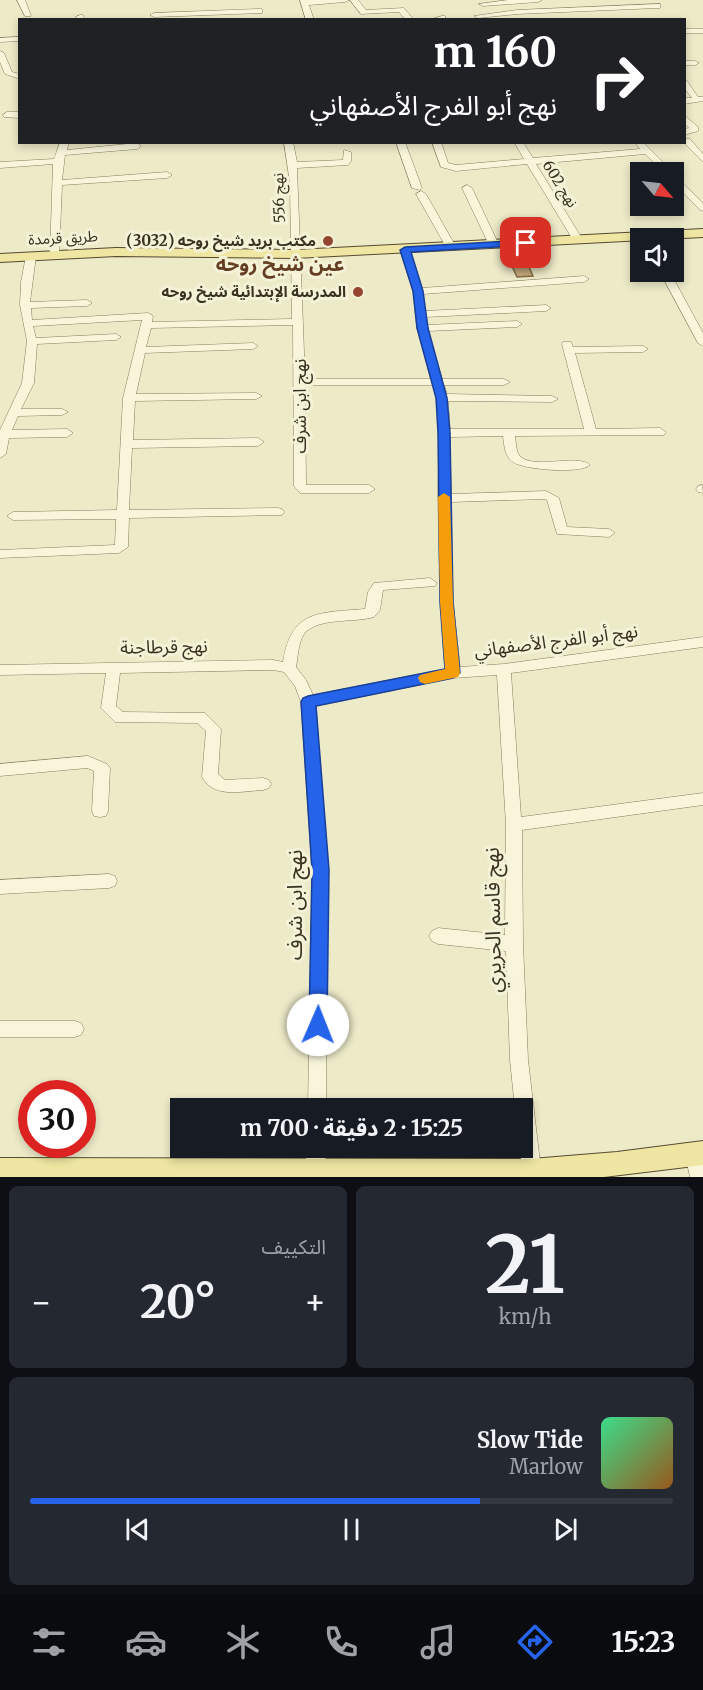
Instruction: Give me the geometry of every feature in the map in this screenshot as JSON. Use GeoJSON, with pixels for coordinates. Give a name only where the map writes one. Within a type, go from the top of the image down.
{"type":"FeatureCollection","features":[{"type":"Feature","properties":{"kind":"main road","name":"طريق قرمدة"},"geometry":{"type":"LineString","coordinates":[[684,234],[703,233]]}},
{"type":"Feature","properties":{"kind":"main road","name":"طريق قرمدة"},"geometry":{"type":"LineString","coordinates":[[0,258],[172,252],[295,254],[630,238]]}},
{"type":"Feature","properties":{"kind":"main road"},"geometry":{"type":"LineString","coordinates":[[0,1170],[66,1174],[305,1174],[531,1171],[616,1164],[700,1162]]}},
{"type":"Feature","properties":{"kind":"street"},"geometry":{"type":"LineString","coordinates":[[21,0],[28,14]]}},
{"type":"Feature","properties":{"kind":"street"},"geometry":{"type":"LineString","coordinates":[[309,18],[304,1],[345,0]]}},
{"type":"Feature","properties":{"kind":"street"},"geometry":{"type":"LineString","coordinates":[[354,0],[362,11],[403,11],[409,18]]}},
{"type":"Feature","properties":{"kind":"street"},"geometry":{"type":"LineString","coordinates":[[483,4],[538,0],[552,18]]}},
{"type":"Feature","properties":{"kind":"street"},"geometry":{"type":"LineString","coordinates":[[478,16],[546,10],[657,6]]}},
{"type":"Feature","properties":{"kind":"street"},"geometry":{"type":"LineString","coordinates":[[597,9],[604,18]]}},
{"type":"Feature","properties":{"kind":"street"},"geometry":{"type":"LineString","coordinates":[[153,14],[259,11]]}},
{"type":"Feature","properties":{"kind":"street"},"geometry":{"type":"LineString","coordinates":[[686,31],[703,31]]}},
{"type":"Feature","properties":{"kind":"street"},"geometry":{"type":"LineString","coordinates":[[0,40],[18,39]]}},
{"type":"Feature","properties":{"kind":"street"},"geometry":{"type":"LineString","coordinates":[[0,54],[9,74],[18,76]]}},
{"type":"Feature","properties":{"kind":"street"},"geometry":{"type":"LineString","coordinates":[[686,63],[695,63]]}},
{"type":"Feature","properties":{"kind":"street"},"geometry":{"type":"LineString","coordinates":[[686,85],[699,97]]}},
{"type":"Feature","properties":{"kind":"street"},"geometry":{"type":"LineString","coordinates":[[7,115],[18,115]]}},
{"type":"Feature","properties":{"kind":"street"},"geometry":{"type":"LineString","coordinates":[[687,120],[703,120]]}},
{"type":"Feature","properties":{"kind":"street"},"geometry":{"type":"LineString","coordinates":[[687,120],[694,130],[686,137],[703,159]]}},
{"type":"Feature","properties":{"kind":"street"},"geometry":{"type":"LineString","coordinates":[[54,255],[56,183],[63,144]]}},
{"type":"Feature","properties":{"kind":"street","name":"نهج 556"},"geometry":{"type":"LineString","coordinates":[[288,144],[293,167],[295,254]]}},
{"type":"Feature","properties":{"kind":"street"},"geometry":{"type":"LineString","coordinates":[[401,144],[419,191],[450,247]]}},
{"type":"Feature","properties":{"kind":"street"},"geometry":{"type":"LineString","coordinates":[[437,144],[444,165],[451,168],[647,151]]}},
{"type":"Feature","properties":{"kind":"street","name":"نهج 602"},"geometry":{"type":"LineString","coordinates":[[519,144],[578,240]]}},
{"type":"Feature","properties":{"kind":"street"},"geometry":{"type":"LineString","coordinates":[[640,144],[658,162]]}},
{"type":"Feature","properties":{"kind":"street"},"geometry":{"type":"LineString","coordinates":[[0,165],[137,146]]}},
{"type":"Feature","properties":{"kind":"street"},"geometry":{"type":"LineString","coordinates":[[293,167],[345,163],[347,152]]}},
{"type":"Feature","properties":{"kind":"street"},"geometry":{"type":"LineString","coordinates":[[293,167],[358,166]]}},
{"type":"Feature","properties":{"kind":"street"},"geometry":{"type":"LineString","coordinates":[[56,183],[167,175]]}},
{"type":"Feature","properties":{"kind":"street"},"geometry":{"type":"LineString","coordinates":[[467,188],[494,245]]}},
{"type":"Feature","properties":{"kind":"street"},"geometry":{"type":"LineString","coordinates":[[684,188],[703,207]]}},
{"type":"Feature","properties":{"kind":"street"},"geometry":{"type":"LineString","coordinates":[[405,250],[418,291],[422,328],[442,398],[446,602],[453,673]]}},
{"type":"Feature","properties":{"kind":"street","name":"نهج ابن شرف"},"geometry":{"type":"LineString","coordinates":[[295,254],[301,382],[300,486],[304,490],[369,489]]}},
{"type":"Feature","properties":{"kind":"street"},"geometry":{"type":"LineString","coordinates":[[0,454],[4,434],[28,383],[32,340],[25,305],[26,282],[31,256]]}},
{"type":"Feature","properties":{"kind":"street"},"geometry":{"type":"LineString","coordinates":[[418,291],[584,279]]}},
{"type":"Feature","properties":{"kind":"street"},"geometry":{"type":"LineString","coordinates":[[669,282],[703,343]]}},
{"type":"Feature","properties":{"kind":"street"},"geometry":{"type":"LineString","coordinates":[[25,305],[87,303]]}},
{"type":"Feature","properties":{"kind":"street"},"geometry":{"type":"LineString","coordinates":[[421,314],[546,308]]}},
{"type":"Feature","properties":{"kind":"street"},"geometry":{"type":"LineString","coordinates":[[0,554],[117,550],[121,547],[121,513],[129,398],[148,316],[27,322]]}},
{"type":"Feature","properties":{"kind":"street"},"geometry":{"type":"LineString","coordinates":[[147,325],[299,322]]}},
{"type":"Feature","properties":{"kind":"street"},"geometry":{"type":"LineString","coordinates":[[202,346],[204,324]]}},
{"type":"Feature","properties":{"kind":"street"},"geometry":{"type":"LineString","coordinates":[[422,328],[517,324]]}},
{"type":"Feature","properties":{"kind":"street"},"geometry":{"type":"LineString","coordinates":[[32,340],[116,337]]}},
{"type":"Feature","properties":{"kind":"street"},"geometry":{"type":"LineString","coordinates":[[141,350],[202,346],[253,346]]}},
{"type":"Feature","properties":{"kind":"street"},"geometry":{"type":"LineString","coordinates":[[591,433],[568,347],[643,349]]}},
{"type":"Feature","properties":{"kind":"street"},"geometry":{"type":"LineString","coordinates":[[301,382],[504,382]]}},
{"type":"Feature","properties":{"kind":"street"},"geometry":{"type":"LineString","coordinates":[[129,398],[256,396]]}},
{"type":"Feature","properties":{"kind":"street"},"geometry":{"type":"LineString","coordinates":[[442,398],[552,399]]}},
{"type":"Feature","properties":{"kind":"street"},"geometry":{"type":"LineString","coordinates":[[14,412],[62,412]]}},
{"type":"Feature","properties":{"kind":"street"},"geometry":{"type":"LineString","coordinates":[[444,433],[660,432]]}},
{"type":"Feature","properties":{"kind":"street"},"geometry":{"type":"LineString","coordinates":[[4,434],[67,433]]}},
{"type":"Feature","properties":{"kind":"street"},"geometry":{"type":"LineString","coordinates":[[508,434],[514,456],[523,463],[584,465]]}},
{"type":"Feature","properties":{"kind":"street"},"geometry":{"type":"LineString","coordinates":[[127,444],[258,442]]}},
{"type":"Feature","properties":{"kind":"street"},"geometry":{"type":"LineString","coordinates":[[444,498],[546,495],[553,498],[562,531],[609,533]]}},
{"type":"Feature","properties":{"kind":"street"},"geometry":{"type":"LineString","coordinates":[[14,516],[278,512]]}},
{"type":"Feature","properties":{"kind":"street"},"geometry":{"type":"LineString","coordinates":[[308,702],[302,684],[289,668],[295,639],[303,626],[318,620],[369,614],[373,610],[375,592],[379,586],[430,583]]}},
{"type":"Feature","properties":{"kind":"street","name":"نهج أبو الفرج الأصفهاني"},"geometry":{"type":"LineString","coordinates":[[308,702],[453,673],[504,669],[703,642]]}},
{"type":"Feature","properties":{"kind":"street","name":"نهج قرطاجنة"},"geometry":{"type":"LineString","coordinates":[[0,670],[273,665],[289,668]]}},
{"type":"Feature","properties":{"kind":"street"},"geometry":{"type":"LineString","coordinates":[[114,667],[108,708],[120,718],[200,717],[214,729],[210,777],[222,786],[263,784]]}},
{"type":"Feature","properties":{"kind":"street","name":"نهج قاسم الحريري"},"geometry":{"type":"LineString","coordinates":[[504,669],[514,825],[514,944],[519,1060],[531,1171]]}},
{"type":"Feature","properties":{"kind":"street","name":"نهج ابن شرف"},"geometry":{"type":"LineString","coordinates":[[308,702],[320,870],[317,1098]]}},
{"type":"Feature","properties":{"kind":"street"},"geometry":{"type":"LineString","coordinates":[[0,770],[88,762],[102,768],[100,811]]}},
{"type":"Feature","properties":{"kind":"street"},"geometry":{"type":"LineString","coordinates":[[514,825],[703,799]]}},
{"type":"Feature","properties":{"kind":"street"},"geometry":{"type":"LineString","coordinates":[[0,887],[109,881]]}},
{"type":"Feature","properties":{"kind":"street"},"geometry":{"type":"LineString","coordinates":[[438,936],[514,944]]}},
{"type":"Feature","properties":{"kind":"street"},"geometry":{"type":"LineString","coordinates":[[0,1029],[75,1029]]}},
{"type":"Feature","properties":{"kind":"street"},"geometry":{"type":"LineString","coordinates":[[305,1174],[312,1158]]}},
{"type":"Feature","properties":{"kind":"building"},"geometry":{"type":"Polygon","coordinates":[[[521,249],[533,276],[517,277],[505,251],[521,249]]]}},
{"type":"Feature","properties":{"kind":"slow traffic"},"geometry":{"type":"LineString","coordinates":[[425,678],[453,673],[446,602],[444,497]]}},
{"type":"Feature","properties":{"kind":"place","name":"مكتب بريد شيخ روحه (3032)"},"geometry":{"type":"Point","coordinates":[328,241]}},
{"type":"Feature","properties":{"kind":"place","name":"المدرسة الإبتدائية شيخ روحه"},"geometry":{"type":"Point","coordinates":[358,292]}},
{"type":"Feature","properties":{"kind":"district","name":"عين شيخ روحه"},"geometry":{"type":"Point","coordinates":[280,264]}},
{"type":"Feature","properties":{"kind":"route"},"geometry":{"type":"LineString","coordinates":[[318,1025],[320,870],[308,702],[453,673],[446,602],[442,398],[422,328],[418,291],[405,250],[526,243]]}}]}
